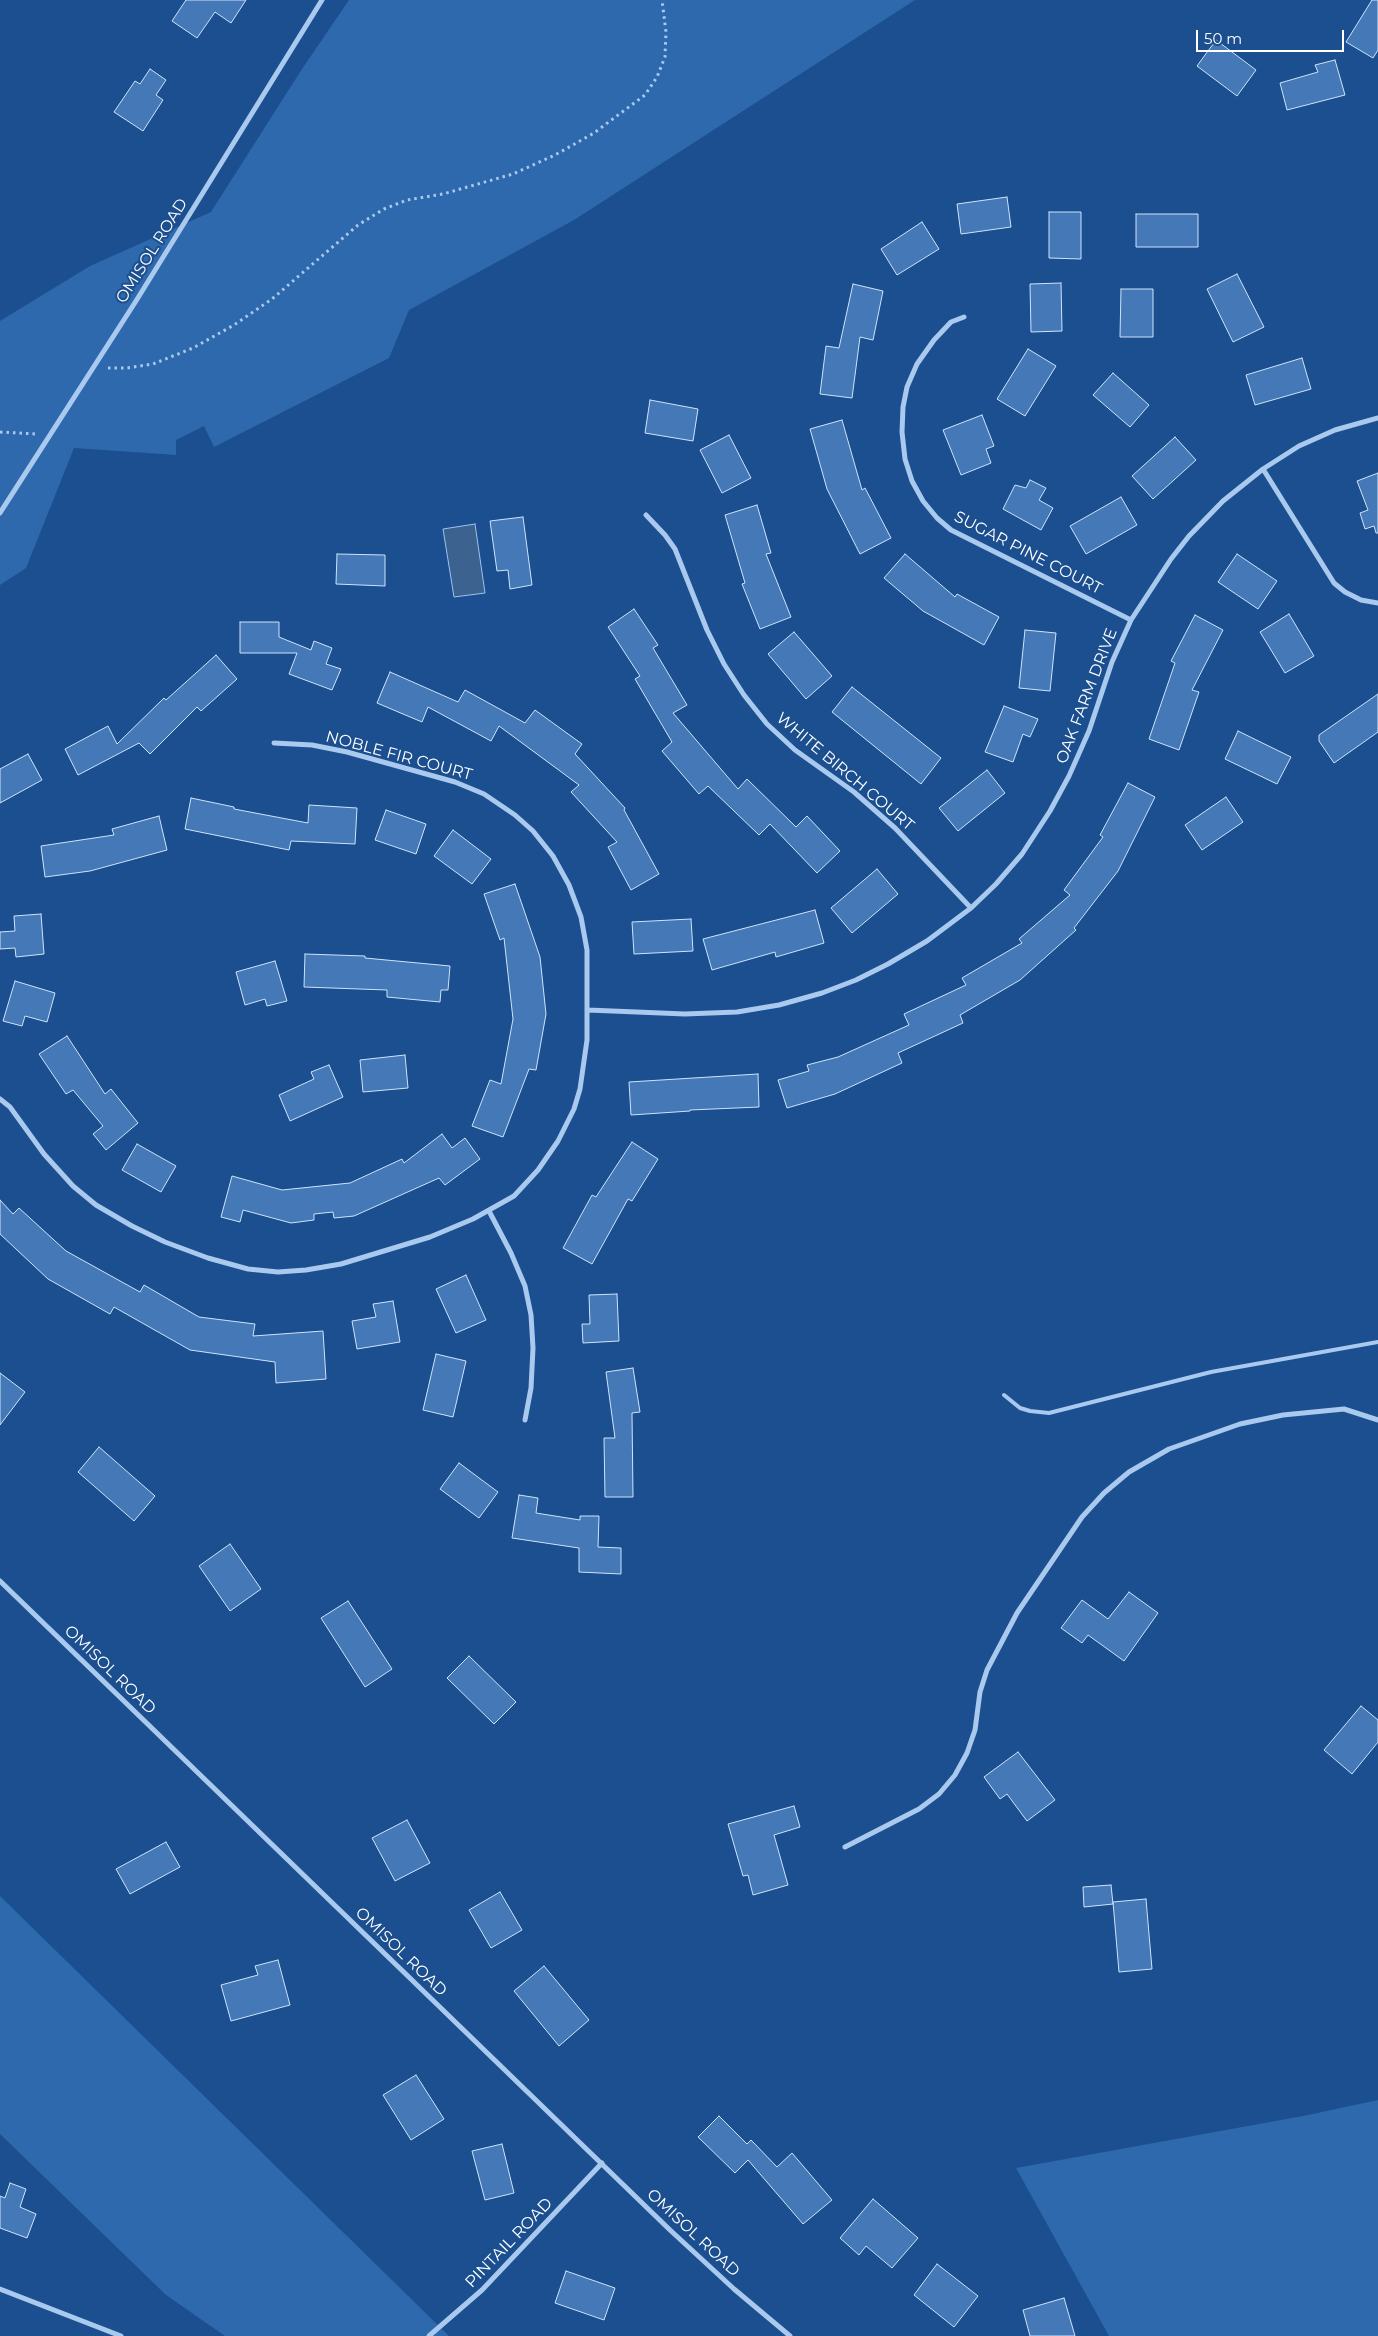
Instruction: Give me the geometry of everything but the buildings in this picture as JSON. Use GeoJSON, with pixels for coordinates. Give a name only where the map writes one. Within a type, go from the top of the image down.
{"type":"FeatureCollection","features":[{"type":"Feature","properties":{"kind":"street","name":"OMISOL ROAD"},"geometry":{"type":"LineString","coordinates":[[0,513],[322,0]]}},
{"type":"Feature","properties":{"kind":"street","name":"SUGAR PINE COURT"},"geometry":{"type":"LineString","coordinates":[[964,317],[952,322],[934,340],[917,364],[907,387],[903,407],[902,432],[905,459],[912,481],[923,501],[951,530],[1131,620]]}},
{"type":"Feature","properties":{"kind":"street","name":"OAK FARM DRIVE"},"geometry":{"type":"LineString","coordinates":[[588,1010],[685,1014],[737,1012],[780,1005],[822,993],[888,964],[927,941],[971,908],[996,884],[1022,854],[1064,785],[1089,731],[1112,662],[1131,620],[1171,558],[1189,536],[1223,501],[1263,469],[1299,446],[1335,430],[1378,418]]}},
{"type":"Feature","properties":{"kind":"street"},"geometry":{"type":"LineString","coordinates":[[1263,469],[1334,583],[1345,592],[1362,600],[1378,603]]}},
{"type":"Feature","properties":{"kind":"street","name":"WHITE BIRCH COURT"},"geometry":{"type":"LineString","coordinates":[[646,515],[666,535],[675,549],[707,630],[724,664],[744,695],[767,724],[794,750],[854,792],[895,828],[971,908]]}},
{"type":"Feature","properties":{"kind":"street","name":"NOBLE FIR COURT"},"geometry":{"type":"LineString","coordinates":[[0,1098],[10,1107],[44,1154],[73,1186],[96,1205],[165,1242],[208,1258],[248,1269],[278,1272],[306,1270],[341,1264],[430,1237],[488,1211],[514,1196],[538,1170],[558,1141],[574,1109],[580,1089],[588,1010],[588,950],[581,917],[553,856],[533,831],[515,815],[484,794],[455,782],[347,752],[312,746],[274,743]]}},
{"type":"Feature","properties":{"kind":"street"},"geometry":{"type":"LineString","coordinates":[[488,1211],[515,1261],[525,1286],[531,1315],[533,1348],[531,1388],[525,1420]]}},
{"type":"Feature","properties":{"kind":"street"},"geometry":{"type":"LineString","coordinates":[[845,1846],[919,1809],[938,1794],[955,1775],[967,1753],[975,1730],[980,1692],[987,1670],[1017,1613],[1082,1517],[1104,1493],[1129,1472],[1169,1449],[1240,1424],[1283,1415],[1344,1409],[1378,1420]]}},
{"type":"Feature","properties":{"kind":"street","name":"OMISOL ROAD"},"geometry":{"type":"LineString","coordinates":[[0,1581],[670,2230],[734,2289],[790,2336]]}},
{"type":"Feature","properties":{"kind":"street","name":"PINTAIL ROAD"},"geometry":{"type":"LineString","coordinates":[[428,2336],[482,2290],[602,2163]]}},
{"type":"Feature","properties":{"kind":"street"},"geometry":{"type":"LineString","coordinates":[[0,2289],[121,2336]]}},
{"type":"Feature","properties":{"kind":"lane"},"geometry":{"type":"LineString","coordinates":[[1004,1395],[1020,1408],[1030,1412],[1049,1413],[1211,1372],[1378,1342]]}},
{"type":"Feature","properties":{"kind":"path"},"geometry":{"type":"LineString","coordinates":[[93,367],[127,368],[153,364],[193,348],[234,325],[272,299],[358,225],[384,209],[407,200],[443,194],[513,174],[555,155],[594,133],[645,95],[657,77],[665,57],[666,32],[662,0]]}},
{"type":"Feature","properties":{"kind":"path"},"geometry":{"type":"LineString","coordinates":[[0,432],[14,431],[50,436]]}},
{"type":"Feature","properties":{"kind":"shaded area"},"geometry":{"type":"Polygon","coordinates":[[[349,0],[915,0],[574,220],[409,310],[389,358],[214,447],[204,426],[176,440],[176,455],[74,448],[26,568],[0,585],[0,321],[90,266],[211,212],[302,69],[349,0]]]}},
{"type":"Feature","properties":{"kind":"shaded area"},"geometry":{"type":"Polygon","coordinates":[[[475,524],[485,593],[454,597],[443,529],[475,524]]]}},
{"type":"Feature","properties":{"kind":"shaded area"},"geometry":{"type":"Polygon","coordinates":[[[0,1896],[449,2336],[225,2336],[166,2295],[0,2134],[0,1896]]]}},
{"type":"Feature","properties":{"kind":"shaded area"},"geometry":{"type":"Polygon","coordinates":[[[1378,2100],[1378,2336],[1109,2336],[1016,2168],[1303,2116],[1378,2100]]]}}]}
